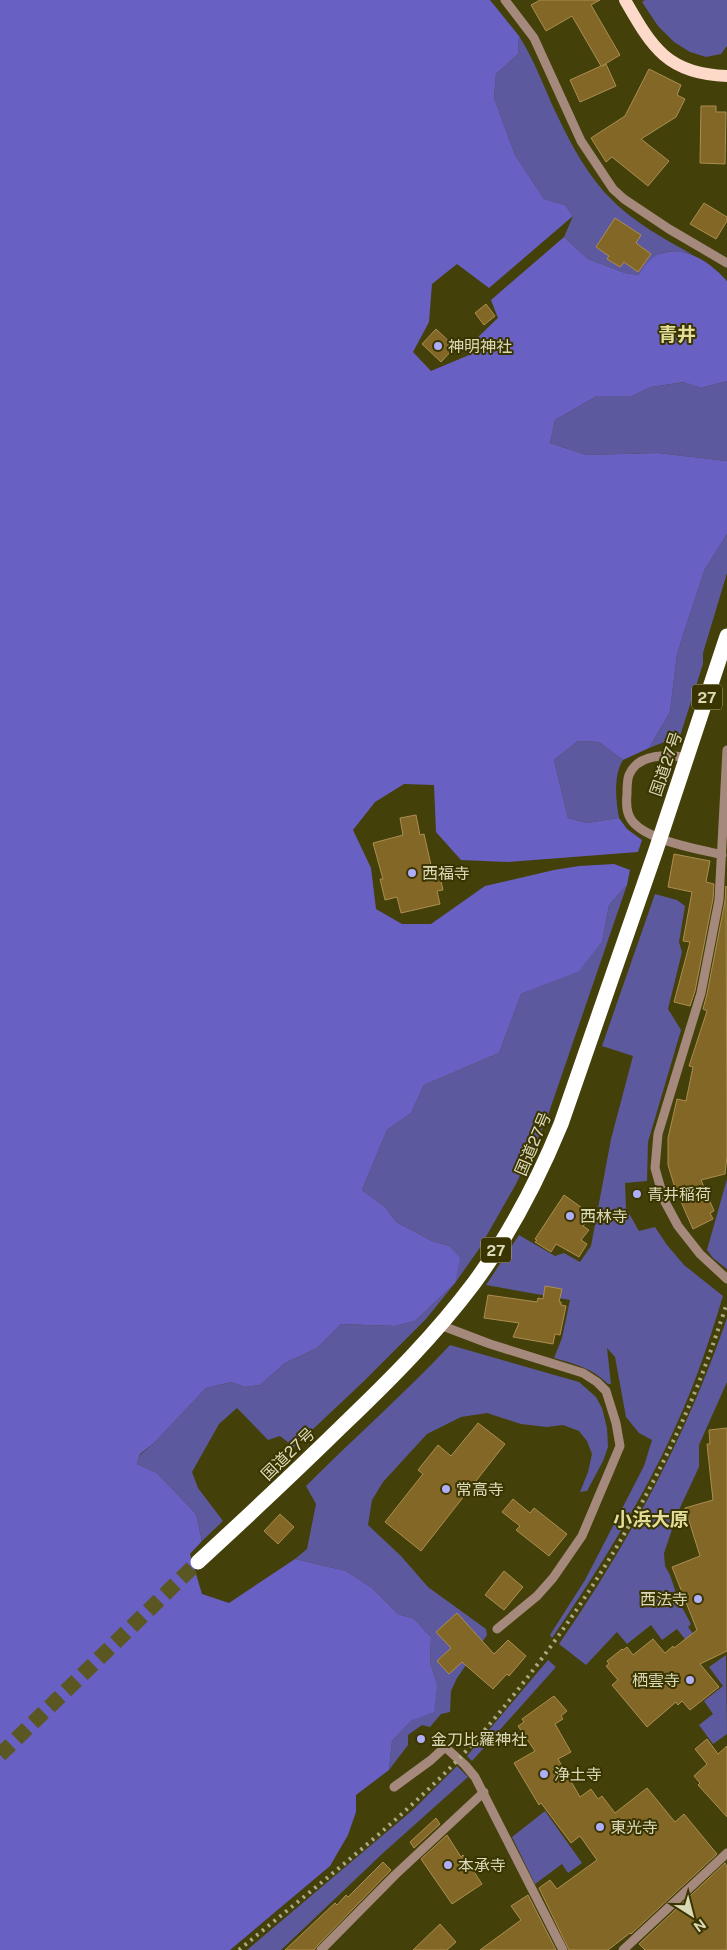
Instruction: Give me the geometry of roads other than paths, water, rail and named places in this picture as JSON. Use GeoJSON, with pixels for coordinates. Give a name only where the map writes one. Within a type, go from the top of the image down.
{"type":"FeatureCollection","features":[{"type":"Feature","properties":{"kind":"highway","name":"国道27号"},"geometry":{"type":"LineString","coordinates":[[198,1562],[372,1397],[440,1325],[495,1253],[522,1208],[548,1157],[561,1124],[656,850],[727,636]]}},
{"type":"Feature","properties":{"kind":"main road"},"geometry":{"type":"LineString","coordinates":[[625,0],[653,44],[663,56],[685,70],[695,73],[727,76]]}},
{"type":"Feature","properties":{"kind":"street"},"geometry":{"type":"LineString","coordinates":[[509,2],[534,38],[581,141],[614,189],[624,199],[669,229],[727,262]]}},
{"type":"Feature","properties":{"kind":"street"},"geometry":{"type":"LineString","coordinates":[[727,750],[719,900],[701,992],[658,1134],[655,1168],[664,1200],[678,1226],[700,1254],[727,1279]]}},
{"type":"Feature","properties":{"kind":"street"},"geometry":{"type":"LineString","coordinates":[[687,758],[660,755],[641,762],[633,768],[628,776],[626,800],[628,815],[645,832],[722,855]]}},
{"type":"Feature","properties":{"kind":"street"},"geometry":{"type":"LineString","coordinates":[[440,1325],[490,1344],[584,1373],[606,1391],[616,1423],[620,1446],[577,1544],[553,1578],[537,1596],[497,1629]]}},
{"type":"Feature","properties":{"kind":"street"},"geometry":{"type":"LineString","coordinates":[[394,1787],[431,1760],[445,1747],[465,1765],[484,1792],[563,1950]]}},
{"type":"Feature","properties":{"kind":"street"},"geometry":{"type":"LineString","coordinates":[[320,1950],[395,1875],[484,1792]]}},
{"type":"Feature","properties":{"kind":"street"},"geometry":{"type":"LineString","coordinates":[[622,1950],[727,1853]]}},
{"type":"Feature","properties":{"kind":"tunnel"},"geometry":{"type":"LineString","coordinates":[[0,1755],[198,1562]]}},
{"type":"Feature","properties":{"kind":"railway"},"geometry":{"type":"LineString","coordinates":[[239,1950],[345,1863],[422,1796],[456,1762],[484,1730],[546,1653],[595,1582],[659,1470],[695,1392],[727,1303]]}},
{"type":"Feature","properties":{"kind":"place","name":"神明神社"},"geometry":{"type":"Point","coordinates":[438,346]}},
{"type":"Feature","properties":{"kind":"place","name":"西福寺"},"geometry":{"type":"Point","coordinates":[412,873]}},
{"type":"Feature","properties":{"kind":"place","name":"青井稲荷"},"geometry":{"type":"Point","coordinates":[637,1194]}},
{"type":"Feature","properties":{"kind":"place","name":"西林寺"},"geometry":{"type":"Point","coordinates":[570,1216]}},
{"type":"Feature","properties":{"kind":"place","name":"常高寺"},"geometry":{"type":"Point","coordinates":[446,1489]}},
{"type":"Feature","properties":{"kind":"place","name":"西法寺"},"geometry":{"type":"Point","coordinates":[698,1599]}},
{"type":"Feature","properties":{"kind":"place","name":"栖雲寺"},"geometry":{"type":"Point","coordinates":[690,1680]}},
{"type":"Feature","properties":{"kind":"place","name":"金刀比羅神社"},"geometry":{"type":"Point","coordinates":[421,1739]}},
{"type":"Feature","properties":{"kind":"place","name":"浄土寺"},"geometry":{"type":"Point","coordinates":[544,1774]}},
{"type":"Feature","properties":{"kind":"place","name":"東光寺"},"geometry":{"type":"Point","coordinates":[600,1827]}},
{"type":"Feature","properties":{"kind":"place","name":"本承寺"},"geometry":{"type":"Point","coordinates":[448,1865]}},
{"type":"Feature","properties":{"kind":"district","name":"青井"},"geometry":{"type":"Point","coordinates":[677,334]}},
{"type":"Feature","properties":{"kind":"district","name":"小浜大原"},"geometry":{"type":"Point","coordinates":[651,1519]}}]}
